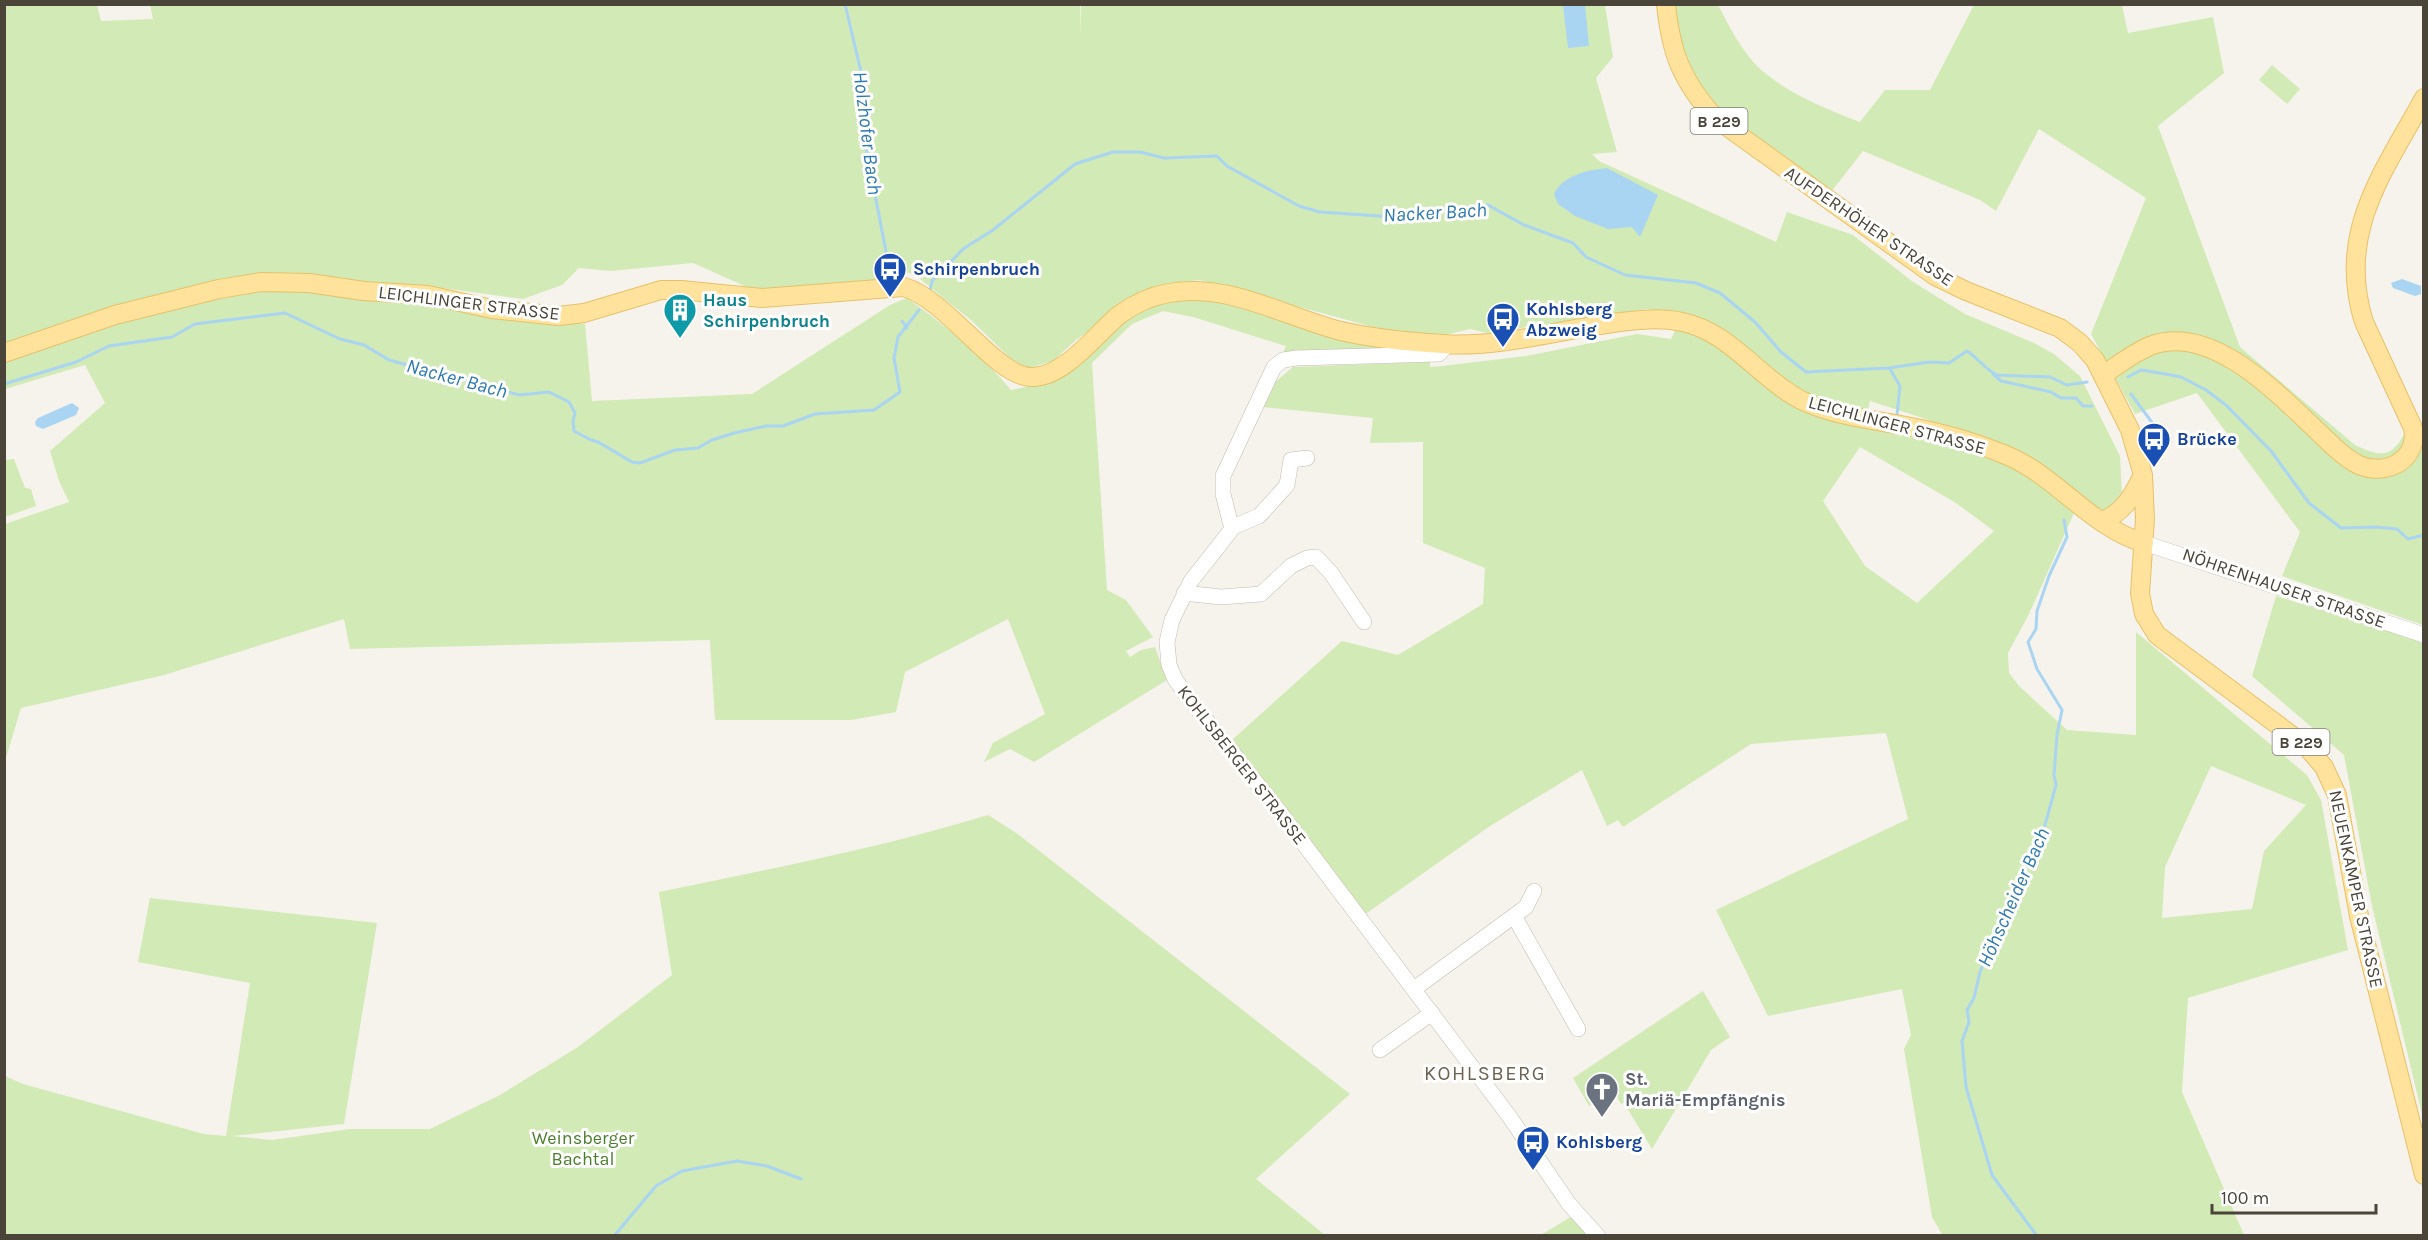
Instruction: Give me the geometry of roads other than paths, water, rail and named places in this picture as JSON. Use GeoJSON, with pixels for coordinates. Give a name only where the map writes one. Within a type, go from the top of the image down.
{"type":"FeatureCollection","features":[{"type":"Feature","properties":{"kind":"main road","name":"AUFDERHÖHER STRASSE"},"geometry":{"type":"LineString","coordinates":[[1666,4],[1680,71],[1693,92],[1715,118],[1935,276],[1975,295],[2045,321],[2067,332],[2086,349],[2103,375],[2130,430],[2143,475],[2144,543]]}},
{"type":"Feature","properties":{"kind":"main road"},"geometry":{"type":"LineString","coordinates":[[2103,375],[2150,346],[2170,342],[2196,344],[2222,354],[2252,373],[2343,454],[2361,465],[2386,468],[2406,457],[2414,443],[2413,428],[2364,322],[2357,295],[2355,262],[2365,209],[2424,98]]}},
{"type":"Feature","properties":{"kind":"main road","name":"LEICHLINGER STRASSE"},"geometry":{"type":"LineString","coordinates":[[4,354],[87,323],[169,300],[243,285],[282,282],[428,295],[492,309],[559,316],[585,314],[661,290],[762,298],[904,287],[951,317],[1004,366],[1027,377],[1045,374],[1066,363],[1117,317],[1138,303],[1154,296],[1181,291],[1205,291],[1235,297],[1341,331],[1388,340],[1447,345],[1498,340],[1634,320],[1667,320],[1689,323],[1719,337],[1767,378],[1800,399],[1832,411],[1927,430],[2004,454],[2038,472],[2101,521],[2123,535],[2144,543]]}},
{"type":"Feature","properties":{"kind":"main road"},"geometry":{"type":"LineString","coordinates":[[2101,521],[2113,518],[2120,512],[2143,475]]}},
{"type":"Feature","properties":{"kind":"main road","name":"NEUENKAMPER STRASSE"},"geometry":{"type":"LineString","coordinates":[[2144,543],[2141,580],[2142,608],[2151,629],[2300,741],[2318,759],[2331,779],[2340,804],[2359,916],[2424,1175]]}},
{"type":"Feature","properties":{"kind":"street"},"geometry":{"type":"LineString","coordinates":[[1307,458],[1291,460],[1287,485],[1259,516],[1233,527],[1223,494],[1223,476],[1270,372],[1278,363],[1297,358],[1439,354],[1447,345]]}},
{"type":"Feature","properties":{"kind":"street","name":"KOHLSBERGER STRASSE"},"geometry":{"type":"LineString","coordinates":[[1233,527],[1184,593],[1168,634],[1168,660],[1175,679],[1252,775],[1414,989],[1509,1116],[1569,1204],[1598,1236]]}},
{"type":"Feature","properties":{"kind":"street","name":"NÖHRENHAUSER STRASSE"},"geometry":{"type":"LineString","coordinates":[[2144,543],[2424,635]]}},
{"type":"Feature","properties":{"kind":"street"},"geometry":{"type":"LineString","coordinates":[[1184,593],[1221,597],[1260,594],[1291,566],[1313,557],[1320,560],[1331,573],[1364,622]]}},
{"type":"Feature","properties":{"kind":"street"},"geometry":{"type":"LineString","coordinates":[[1414,989],[1526,907],[1534,891]]}},
{"type":"Feature","properties":{"kind":"street"},"geometry":{"type":"LineString","coordinates":[[1514,916],[1578,1029]]}},
{"type":"Feature","properties":{"kind":"street"},"geometry":{"type":"LineString","coordinates":[[1380,1050],[1432,1013]]}},
{"type":"Feature","properties":{"kind":"water"},"geometry":{"type":"Polygon","coordinates":[[[1563,5],[1585,5],[1589,46],[1568,48],[1563,5]]]}},
{"type":"Feature","properties":{"kind":"water"},"geometry":{"type":"Polygon","coordinates":[[[1607,168],[1658,195],[1640,237],[1632,227],[1608,229],[1575,216],[1558,204],[1554,194],[1563,182],[1584,172],[1607,168]]]}},
{"type":"Feature","properties":{"kind":"water"},"geometry":{"type":"Polygon","coordinates":[[[2402,279],[2421,286],[2421,294],[2415,296],[2393,288],[2391,283],[2402,279]]]}},
{"type":"Feature","properties":{"kind":"water"},"geometry":{"type":"Polygon","coordinates":[[[72,403],[79,408],[76,415],[43,429],[36,426],[35,422],[38,418],[72,403]]]}},
{"type":"Feature","properties":{"kind":"waterway","name":"Holzhofer Bach"},"geometry":{"type":"LineString","coordinates":[[845,4],[861,72],[866,148],[888,262]]}},
{"type":"Feature","properties":{"kind":"waterway","name":"Nacker Bach"},"geometry":{"type":"LineString","coordinates":[[930,290],[932,281],[963,249],[993,230],[1075,164],[1113,152],[1140,152],[1164,158],[1217,156],[1227,166],[1299,206],[1320,212],[1394,217],[1488,205],[1524,225],[1573,243],[1586,257],[1625,275],[1696,283],[1720,293],[1755,322],[1781,352],[1806,372],[1889,368],[1929,362],[1949,363],[1967,351],[1997,375],[2050,377],[2067,385],[2087,382]]}},
{"type":"Feature","properties":{"kind":"waterway","name":"Holzhofer Bach"},"geometry":{"type":"LineString","coordinates":[[890,271],[891,277]]}},
{"type":"Feature","properties":{"kind":"waterway","name":"Nacker Bach"},"geometry":{"type":"LineString","coordinates":[[4,384],[76,362],[109,346],[172,337],[195,324],[285,313],[340,339],[364,345],[389,360],[519,395],[549,392],[569,402],[575,413],[574,431],[632,462],[640,463],[675,450],[698,448],[712,440],[734,433],[766,426],[783,426],[815,414],[874,410],[900,392],[894,358],[898,337],[919,310]]}},
{"type":"Feature","properties":{"kind":"waterway","name":"Nacker Bach"},"geometry":{"type":"LineString","coordinates":[[902,321],[907,328]]}},
{"type":"Feature","properties":{"kind":"waterway","name":"Höhscheider Bach"},"geometry":{"type":"LineString","coordinates":[[1890,369],[1900,386],[1897,415]]}},
{"type":"Feature","properties":{"kind":"waterway","name":"Nacker Bach"},"geometry":{"type":"LineString","coordinates":[[2128,377],[2141,370],[2160,373],[2181,377],[2206,390],[2226,405],[2271,451],[2309,503],[2341,528],[2397,529],[2408,539],[2424,535]]}},
{"type":"Feature","properties":{"kind":"waterway"},"geometry":{"type":"LineString","coordinates":[[1993,374],[2001,381],[2051,392],[2061,398],[2076,398],[2083,406],[2092,406]]}},
{"type":"Feature","properties":{"kind":"waterway"},"geometry":{"type":"LineString","coordinates":[[2131,394],[2159,432]]}},
{"type":"Feature","properties":{"kind":"waterway","name":"Höhscheider Bach"},"geometry":{"type":"LineString","coordinates":[[2037,1236],[1992,1175],[1966,1087],[1962,1041],[1969,1022],[1967,1010],[1974,998],[1980,972],[2022,874],[2042,836],[2056,785],[2054,775],[2057,735],[2062,710],[2037,669],[2028,642],[2036,629],[2037,611],[2049,576],[2067,537],[2064,520]]}},
{"type":"Feature","properties":{"kind":"waterway"},"geometry":{"type":"LineString","coordinates":[[614,1236],[656,1186],[682,1171],[737,1161],[767,1166],[801,1179]]}},
{"type":"Feature","properties":{"kind":"place","name":"Schirpenbruch"},"geometry":{"type":"Point","coordinates":[890,298]}},
{"type":"Feature","properties":{"kind":"place","name":"Haus Schirpenbruch"},"geometry":{"type":"Point","coordinates":[680,339]}},
{"type":"Feature","properties":{"kind":"place","name":"Kohlsberg Abzweig"},"geometry":{"type":"Point","coordinates":[1503,348]}},
{"type":"Feature","properties":{"kind":"place","name":"Brücke"},"geometry":{"type":"Point","coordinates":[2154,468]}},
{"type":"Feature","properties":{"kind":"place","name":"St. Mariä-Empfängnis"},"geometry":{"type":"Point","coordinates":[1602,1118]}},
{"type":"Feature","properties":{"kind":"place","name":"Kohlsberg"},"geometry":{"type":"Point","coordinates":[1533,1171]}},
{"type":"Feature","properties":{"kind":"district","name":"KOHLSBERG"},"geometry":{"type":"Point","coordinates":[1485,1073]}},
{"type":"Feature","properties":{"kind":"park label","name":"Weinsberger Bachtal"},"geometry":{"type":"Point","coordinates":[583,1148]}}]}
